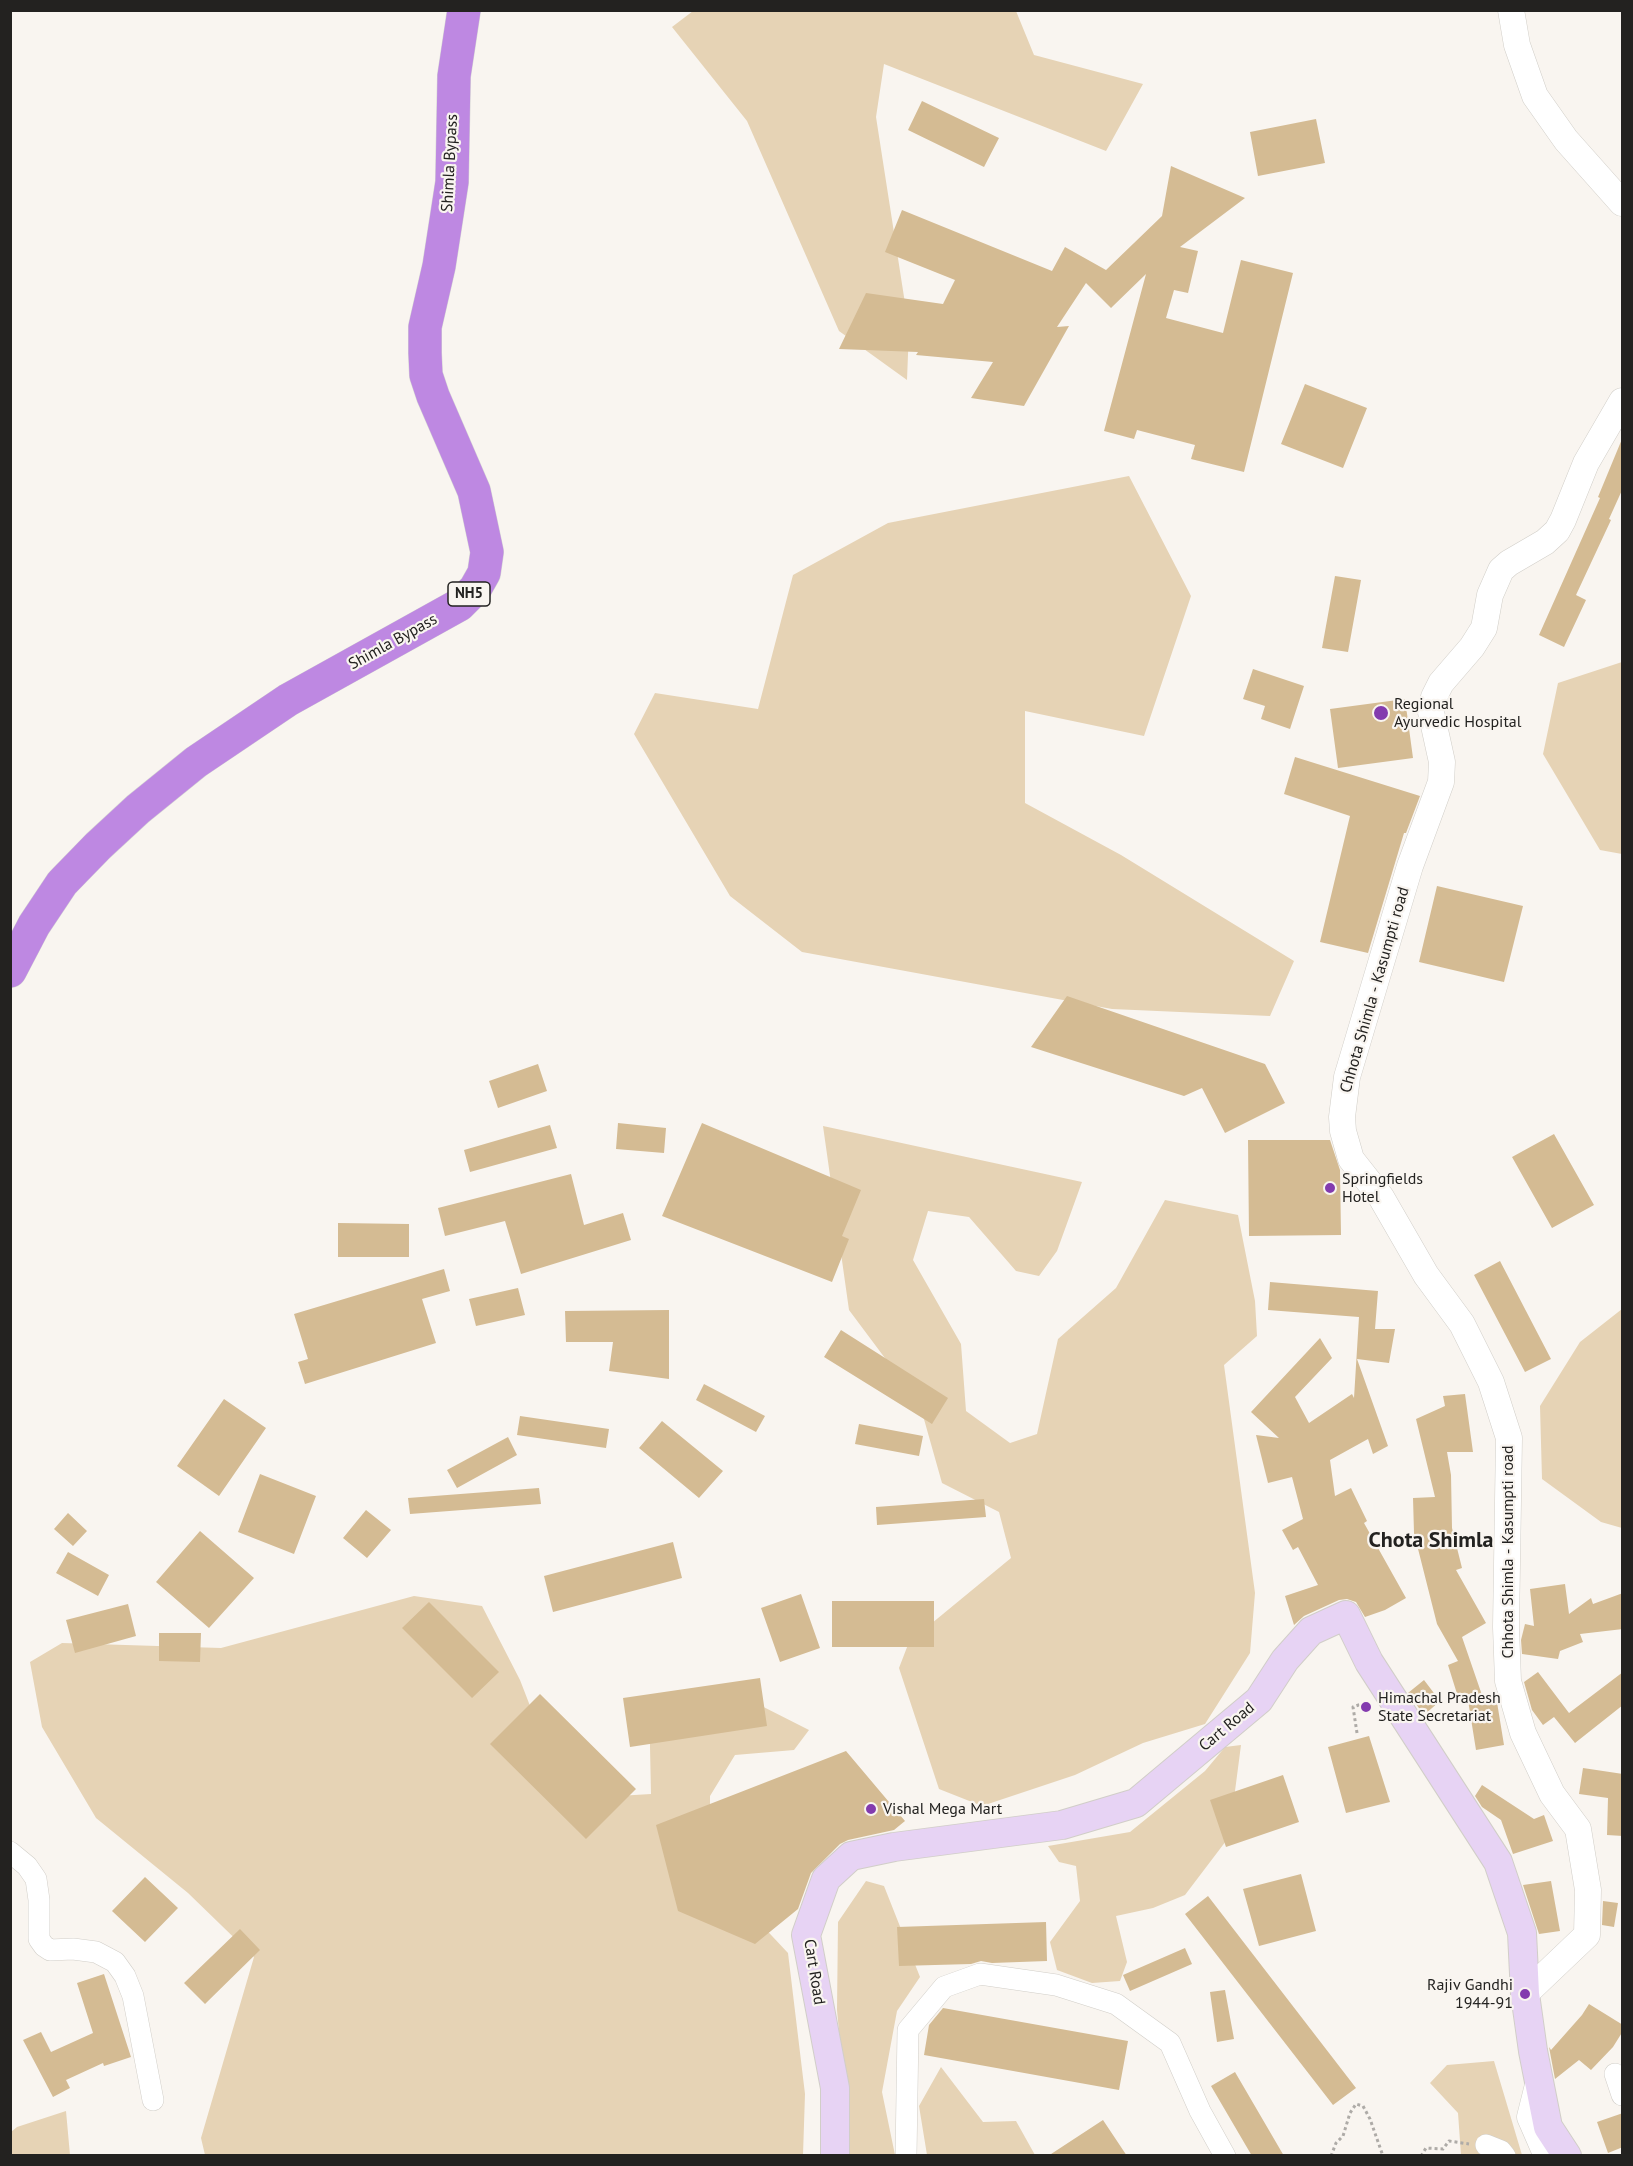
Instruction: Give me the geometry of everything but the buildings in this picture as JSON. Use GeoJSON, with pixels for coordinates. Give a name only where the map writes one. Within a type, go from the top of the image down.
{"type":"FeatureCollection","features":[{"type":"Feature","properties":{"kind":"highway","name":"Shimla Bypass"},"geometry":{"type":"LineString","coordinates":[[10,971],[34,925],[62,883],[138,809],[196,762],[288,700],[459,605],[475,589],[484,573],[487,552],[474,491],[432,396],[426,375],[424,353],[425,327],[439,266],[452,182],[454,76],[464,10]]}},
{"type":"Feature","properties":{"kind":"main road","name":"Cart Road"},"geometry":{"type":"LineString","coordinates":[[835,2156],[836,2088],[806,1935],[826,1880],[851,1856],[894,1847],[1062,1825],[1136,1803],[1259,1700],[1284,1660],[1311,1631],[1346,1615],[1369,1662],[1498,1862],[1522,1933],[1525,1994],[1548,2127],[1567,2156]]}},
{"type":"Feature","properties":{"kind":"street"},"geometry":{"type":"LineString","coordinates":[[1511,10],[1517,45],[1535,96],[1566,140],[1623,203]]}},
{"type":"Feature","properties":{"kind":"street","name":"Chhota Shimla - Kasumpti road"},"geometry":{"type":"LineString","coordinates":[[1525,1994],[1587,1935],[1588,1890],[1578,1829],[1552,1794],[1523,1733],[1508,1681],[1506,1627],[1509,1438],[1491,1382],[1462,1324],[1426,1275],[1381,1197],[1351,1159],[1343,1131],[1342,1117],[1347,1077],[1410,866],[1441,782],[1443,762],[1431,712],[1434,697],[1441,683],[1481,633],[1490,595],[1501,570],[1545,542],[1557,531],[1586,463],[1623,401]]}},
{"type":"Feature","properties":{"kind":"street"},"geometry":{"type":"LineString","coordinates":[[10,1852],[27,1866],[36,1879],[39,1900],[39,1939],[44,1946],[50,1950],[73,1949],[96,1952],[115,1962],[125,1976],[133,1996],[153,2100]]}},
{"type":"Feature","properties":{"kind":"street"},"geometry":{"type":"LineString","coordinates":[[906,2156],[908,2030],[944,1987],[980,1974],[1056,1985],[1116,2004],[1170,2043],[1200,2111],[1225,2156]]}},
{"type":"Feature","properties":{"kind":"street"},"geometry":{"type":"LineString","coordinates":[[1615,2074],[1623,2095]]}},
{"type":"Feature","properties":{"kind":"street"},"geometry":{"type":"LineString","coordinates":[[1539,2081],[1530,2117],[1547,2156]]}},
{"type":"Feature","properties":{"kind":"path"},"geometry":{"type":"LineString","coordinates":[[1331,2156],[1336,2143],[1343,2136],[1350,2113],[1356,2104],[1363,2106],[1370,2119],[1383,2156]]}},
{"type":"Feature","properties":{"kind":"path"},"geometry":{"type":"LineString","coordinates":[[1421,2156],[1426,2148],[1443,2149],[1449,2141],[1496,2150]]}},
{"type":"Feature","properties":{"kind":"shaded area"},"geometry":{"type":"Polygon","coordinates":[[[693,11],[1016,11],[1034,55],[1143,84],[1106,151],[884,64],[876,117],[909,329],[907,380],[839,331],[747,121],[672,27],[693,11]]]}},
{"type":"Feature","properties":{"kind":"shaded area"},"geometry":{"type":"Polygon","coordinates":[[[1129,476],[1191,596],[1144,736],[1025,711],[1025,803],[1121,855],[1294,961],[1270,1016],[1112,1009],[802,952],[730,896],[634,734],[655,693],[758,709],[793,575],[888,523],[1129,476]]]}},
{"type":"Feature","properties":{"kind":"shaded area"},"geometry":{"type":"Polygon","coordinates":[[[1622,662],[1622,854],[1600,850],[1543,754],[1558,683],[1622,662]]]}},
{"type":"Feature","properties":{"kind":"shaded area"},"geometry":{"type":"Polygon","coordinates":[[[823,1126],[1082,1182],[1057,1251],[1039,1276],[1016,1271],[969,1217],[928,1211],[913,1260],[961,1344],[966,1411],[1010,1443],[1037,1434],[1058,1339],[1116,1288],[1165,1200],[1238,1215],[1255,1301],[1257,1336],[1224,1365],[1255,1593],[1250,1653],[1205,1724],[1143,1743],[1075,1775],[982,1806],[939,1789],[899,1668],[909,1642],[1011,1558],[999,1512],[942,1483],[920,1405],[849,1310],[823,1126]]]}},
{"type":"Feature","properties":{"kind":"shaded area"},"geometry":{"type":"Polygon","coordinates":[[[1622,1309],[1622,1528],[1601,1522],[1542,1479],[1540,1406],[1580,1342],[1622,1309]]]}},
{"type":"Feature","properties":{"kind":"shaded area"},"geometry":{"type":"Polygon","coordinates":[[[414,1596],[482,1606],[520,1680],[556,1773],[601,1797],[651,1794],[649,1699],[728,1689],[809,1730],[794,1750],[735,1755],[710,1796],[710,1870],[788,1953],[805,2094],[803,2155],[205,2155],[201,2138],[254,1957],[188,1893],[96,1818],[42,1727],[30,1662],[62,1643],[221,1648],[414,1596]]]}},
{"type":"Feature","properties":{"kind":"shaded area"},"geometry":{"type":"Polygon","coordinates":[[[1241,1745],[1229,1837],[1185,1895],[1153,1908],[1116,1916],[1127,1962],[1120,1981],[1092,1983],[1057,1970],[1050,1942],[1080,1901],[1076,1866],[1059,1862],[1048,1846],[1130,1832],[1205,1771],[1225,1747],[1241,1745]]]}},
{"type":"Feature","properties":{"kind":"shaded area"},"geometry":{"type":"Polygon","coordinates":[[[866,1881],[884,1886],[920,1977],[897,2011],[882,2092],[895,2155],[847,2155],[848,2127],[837,2010],[838,1922],[866,1881]]]}},
{"type":"Feature","properties":{"kind":"shaded area"},"geometry":{"type":"Polygon","coordinates":[[[1494,2061],[1522,2155],[1461,2155],[1458,2113],[1430,2083],[1447,2065],[1494,2061]]]}},
{"type":"Feature","properties":{"kind":"shaded area"},"geometry":{"type":"Polygon","coordinates":[[[941,2067],[983,2122],[1016,2121],[1035,2155],[927,2155],[919,2106],[941,2067]]]}},
{"type":"Feature","properties":{"kind":"shaded area"},"geometry":{"type":"Polygon","coordinates":[[[66,2111],[70,2155],[11,2155],[11,2132],[17,2127],[66,2111]]]}},
{"type":"Feature","properties":{"kind":"place","name":"Regional Ayurvedic Hospital"},"geometry":{"type":"Point","coordinates":[1381,713]}},
{"type":"Feature","properties":{"kind":"place","name":"Springfields Hotel"},"geometry":{"type":"Point","coordinates":[1330,1188]}},
{"type":"Feature","properties":{"kind":"place","name":"Himachal Pradesh State Secretariat"},"geometry":{"type":"Point","coordinates":[1366,1707]}},
{"type":"Feature","properties":{"kind":"place","name":"Vishal Mega Mart"},"geometry":{"type":"Point","coordinates":[871,1809]}},
{"type":"Feature","properties":{"kind":"place","name":"Rajiv Gandhi 1944-91"},"geometry":{"type":"Point","coordinates":[1525,1994]}},
{"type":"Feature","properties":{"kind":"district","name":"Chota Shimla"},"geometry":{"type":"Point","coordinates":[1431,1541]}}]}
